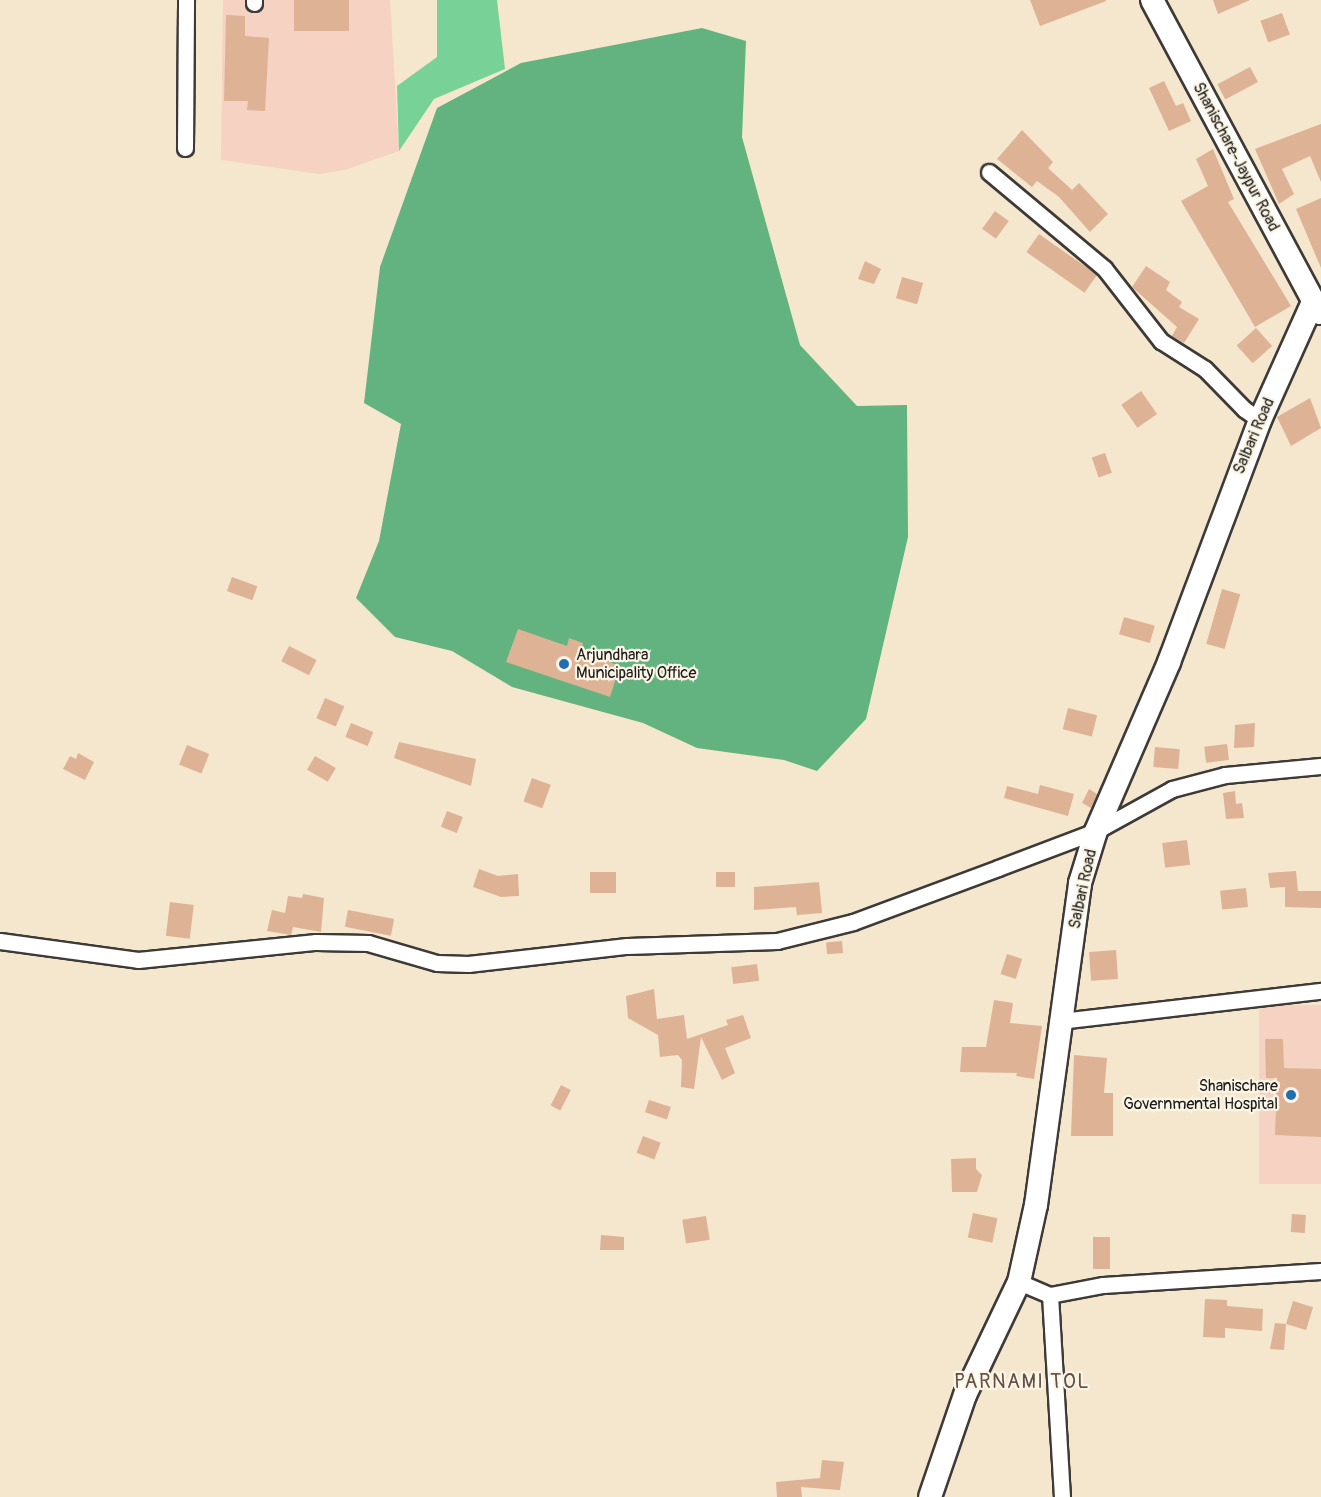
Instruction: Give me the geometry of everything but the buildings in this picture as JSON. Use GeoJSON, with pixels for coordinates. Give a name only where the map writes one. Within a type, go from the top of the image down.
{"type":"FeatureCollection","features":[{"type":"Feature","properties":{"kind":"street"},"geometry":{"type":"LineString","coordinates":[[185,148],[186,0]]}},
{"type":"Feature","properties":{"kind":"street","name":"Shanischare-Jaypur Road"},"geometry":{"type":"LineString","coordinates":[[1152,0],[1317,308]]}},
{"type":"Feature","properties":{"kind":"street"},"geometry":{"type":"LineString","coordinates":[[989,172],[1104,268],[1161,341],[1205,369],[1244,409],[1260,420]]}},
{"type":"Feature","properties":{"kind":"street","name":"Salbari Road"},"geometry":{"type":"LineString","coordinates":[[930,1497],[965,1395],[1019,1282],[1036,1205],[1080,882],[1096,831],[1169,662],[1260,420],[1317,308]]}},
{"type":"Feature","properties":{"kind":"street"},"geometry":{"type":"LineString","coordinates":[[0,941],[138,960],[316,942],[368,943],[437,963],[468,964],[627,946],[777,941],[853,922],[1096,831],[1172,789],[1225,775],[1321,766]]}},
{"type":"Feature","properties":{"kind":"street"},"geometry":{"type":"LineString","coordinates":[[1060,1021],[1321,991]]}},
{"type":"Feature","properties":{"kind":"street"},"geometry":{"type":"LineString","coordinates":[[1019,1282],[1050,1295],[1103,1285],[1321,1271]]}},
{"type":"Feature","properties":{"kind":"street"},"geometry":{"type":"LineString","coordinates":[[1050,1295],[1062,1497]]}},
{"type":"Feature","properties":{"kind":"shaded area"},"geometry":{"type":"Polygon","coordinates":[[[223,0],[390,0],[399,151],[345,170],[319,174],[221,160],[223,0]]]}},
{"type":"Feature","properties":{"kind":"shaded area","name":"Shanischare Governmental Hospital"},"geometry":{"type":"Polygon","coordinates":[[[1259,1005],[1321,1005],[1321,1184],[1259,1184],[1259,1005]]]}},
{"type":"Feature","properties":{"kind":"green space"},"geometry":{"type":"Polygon","coordinates":[[[437,0],[497,0],[505,69],[434,99],[399,151],[397,86],[437,57],[437,0]]]}},
{"type":"Feature","properties":{"kind":"green space"},"geometry":{"type":"Polygon","coordinates":[[[702,28],[746,41],[742,137],[800,345],[857,406],[907,405],[908,537],[866,719],[817,771],[784,760],[697,748],[643,723],[512,687],[452,651],[395,637],[356,598],[379,541],[401,424],[364,403],[380,267],[437,108],[521,63],[702,28]]]}},
{"type":"Feature","properties":{"kind":"place","name":"Arjundhara Municipality Office"},"geometry":{"type":"Point","coordinates":[564,664]}},
{"type":"Feature","properties":{"kind":"place","name":"Shanischare Governmental Hospital"},"geometry":{"type":"Point","coordinates":[1291,1095]}},
{"type":"Feature","properties":{"kind":"district","name":"PARNAMI TOL"},"geometry":{"type":"Point","coordinates":[1022,1381]}}]}
